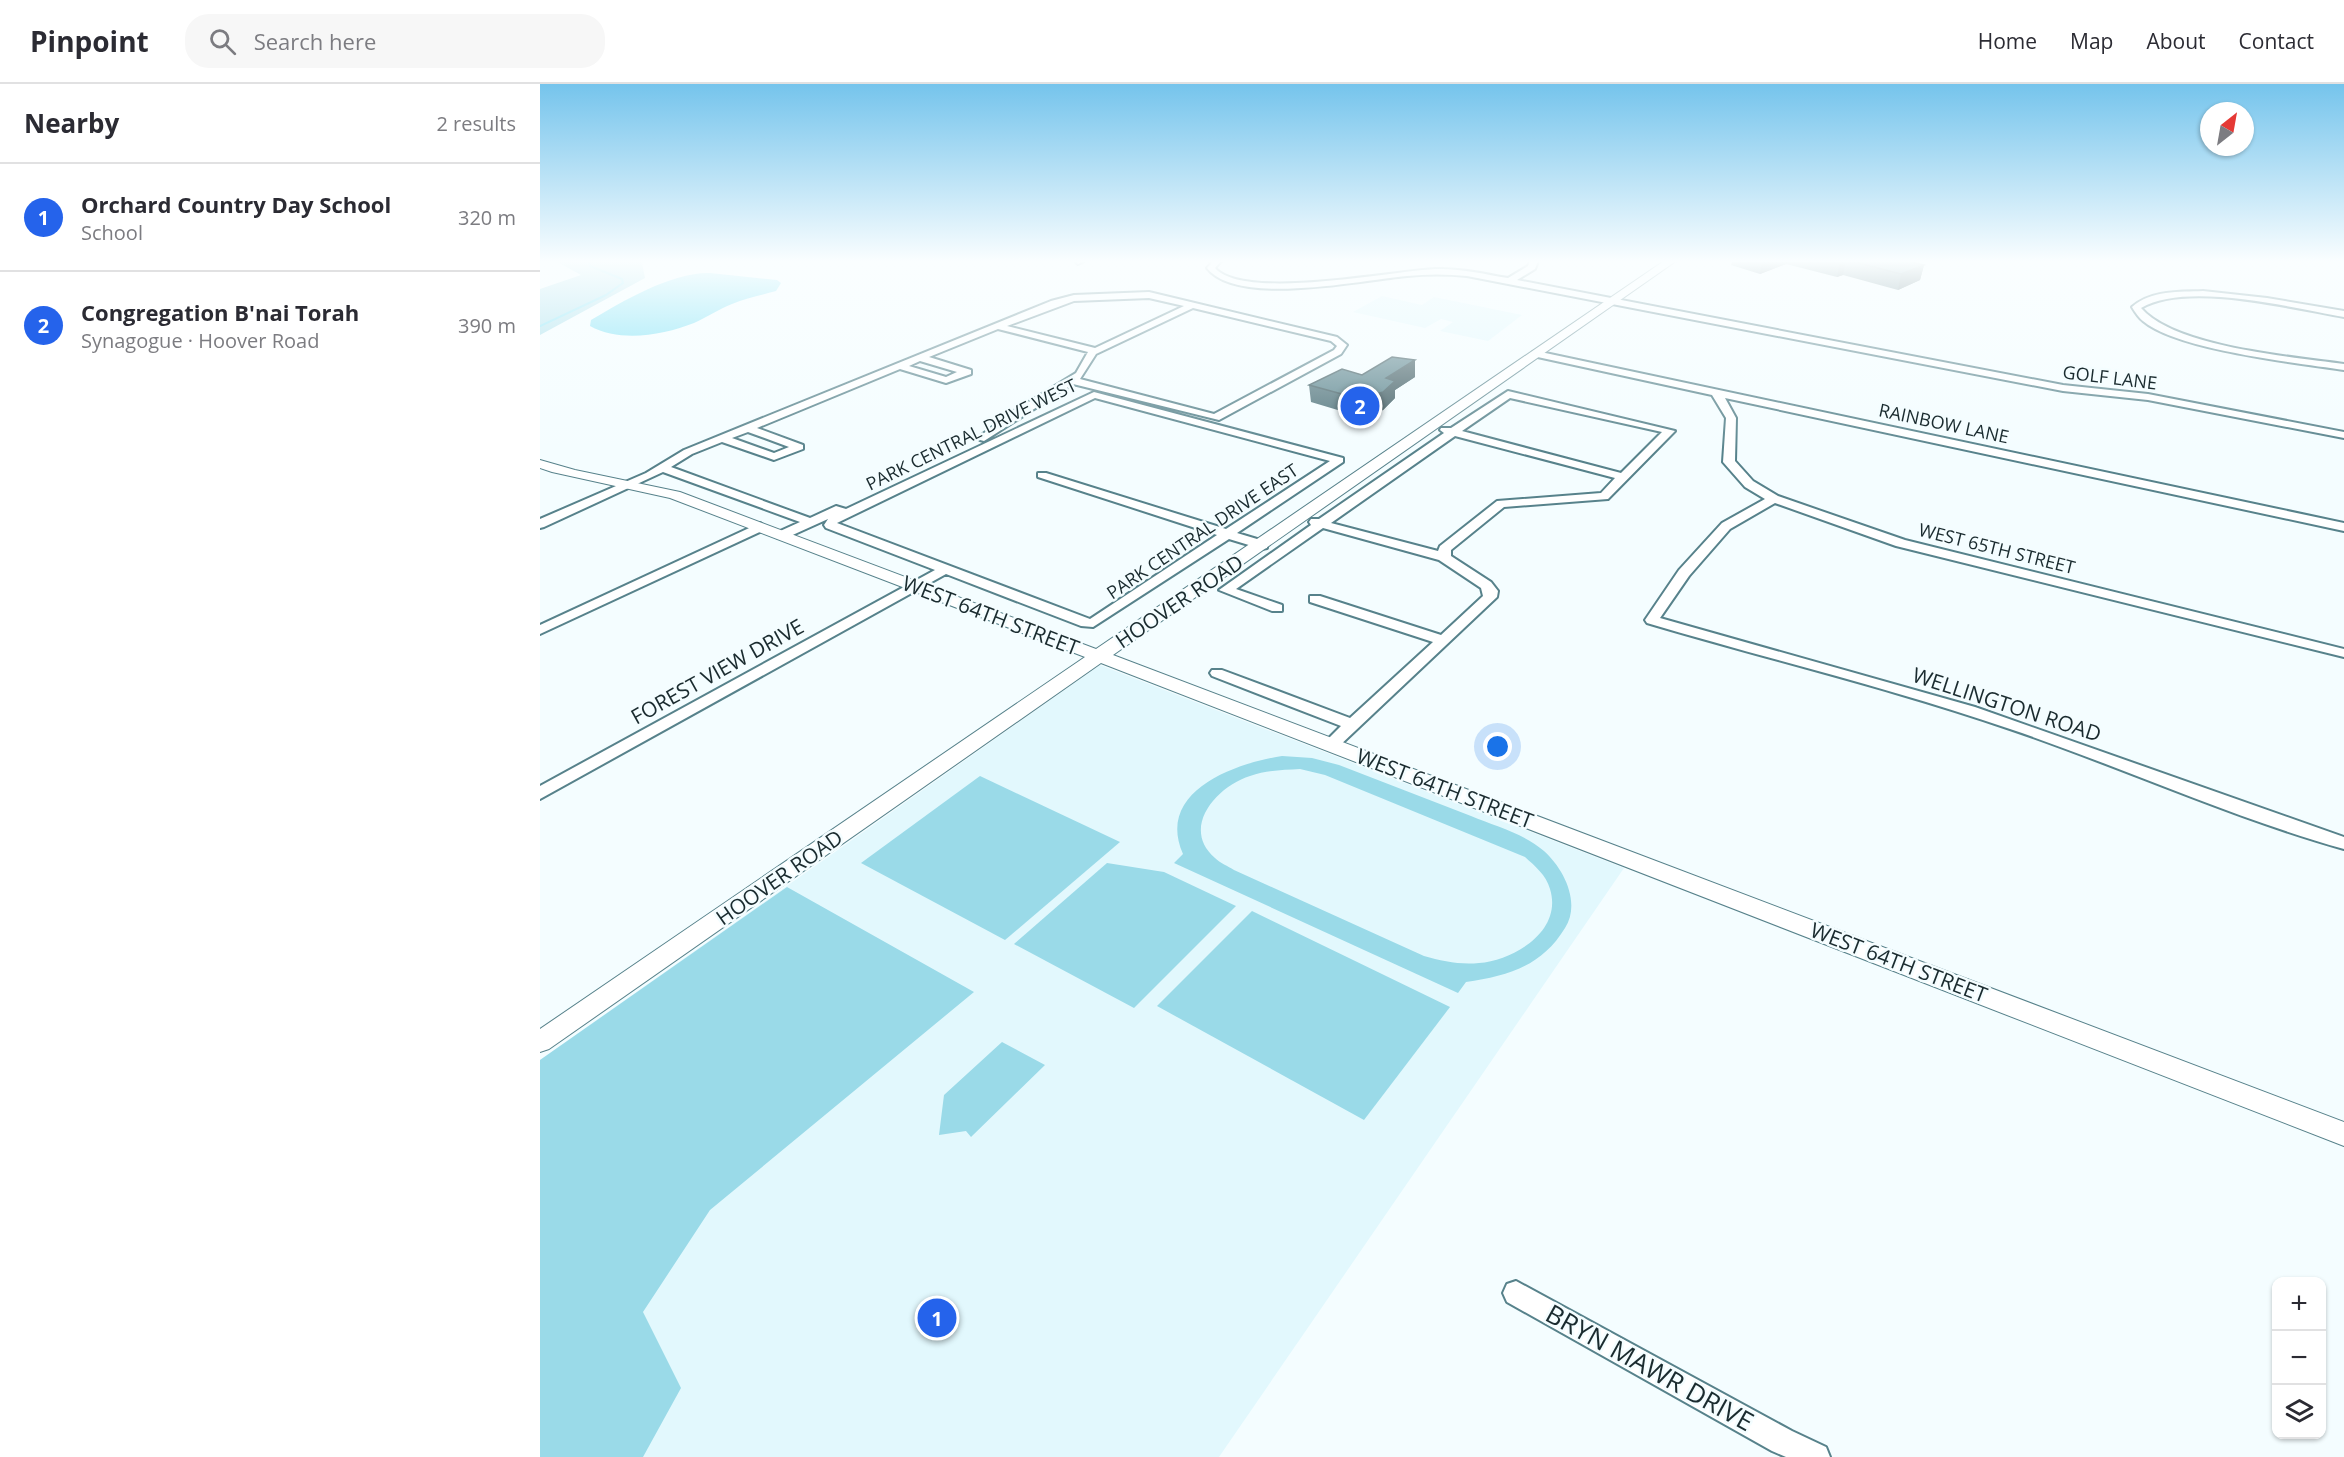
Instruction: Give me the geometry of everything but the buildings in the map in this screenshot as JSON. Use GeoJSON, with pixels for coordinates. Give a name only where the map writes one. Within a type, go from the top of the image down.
{"type":"FeatureCollection","features":[{"type":"Feature","properties":{"kind":"street"},"geometry":{"type":"LineString","coordinates":[[540,524],[633,484],[681,455],[997,326],[1093,351],[1103,349],[1152,325]]}},
{"type":"Feature","properties":{"kind":"street"},"geometry":{"type":"LineString","coordinates":[[1071,380],[1156,404],[1217,418],[1342,349],[1342,344],[1322,336],[1277,325]]}},
{"type":"Feature","properties":{"kind":"street","name":"HOOVER ROAD"},"geometry":{"type":"LineString","coordinates":[[540,1042],[1577,325]]}},
{"type":"Feature","properties":{"kind":"street","name":"GOLF LANE"},"geometry":{"type":"LineString","coordinates":[[1737,325],[2063,388],[2148,397],[2344,435]]}},
{"type":"Feature","properties":{"kind":"street"},"geometry":{"type":"LineString","coordinates":[[2157,325],[2183,337],[2344,367]]}},
{"type":"Feature","properties":{"kind":"street"},"geometry":{"type":"LineString","coordinates":[[782,535],[981,440],[1018,413],[1084,371],[1093,351]]}},
{"type":"Feature","properties":{"kind":"street","name":"RAINBOW LANE"},"geometry":{"type":"LineString","coordinates":[[1536,354],[2344,526]]}},
{"type":"Feature","properties":{"kind":"street"},"geometry":{"type":"LineString","coordinates":[[899,366],[946,380],[967,372],[920,358]]}},
{"type":"Feature","properties":{"kind":"street","name":"WEST 65TH STREET"},"geometry":{"type":"LineString","coordinates":[[1716,393],[1729,407],[1734,423],[1730,462],[1749,484],[1774,499],[1900,543],[2344,653]]}},
{"type":"Feature","properties":{"kind":"street","name":"HOOVER ROAD"},"geometry":{"type":"LineString","coordinates":[[1277,608],[1226,590],[1451,431],[1508,394],[1670,431],[1624,477]]}},
{"type":"Feature","properties":{"kind":"street","name":"PARK CENTRAL DRIVE WEST"},"geometry":{"type":"LineString","coordinates":[[946,569],[832,526],[830,523],[1094,395],[1339,460]]}},
{"type":"Feature","properties":{"kind":"street"},"geometry":{"type":"LineString","coordinates":[[1432,426],[1624,477]]}},
{"type":"Feature","properties":{"kind":"street"},"geometry":{"type":"LineString","coordinates":[[722,438],[777,456],[799,447],[748,428]]}},
{"type":"Feature","properties":{"kind":"street","name":"PARK CENTRAL DRIVE EAST"},"geometry":{"type":"LineString","coordinates":[[946,569],[1082,621],[1093,623],[1230,535],[1339,460]]}},
{"type":"Feature","properties":{"kind":"street","name":"WEST 64TH STREET"},"geometry":{"type":"LineString","coordinates":[[540,464],[563,472],[633,484],[675,495],[1100,655],[2344,1134]]}},
{"type":"Feature","properties":{"kind":"street"},"geometry":{"type":"LineString","coordinates":[[662,468],[810,522]]}},
{"type":"Feature","properties":{"kind":"street"},"geometry":{"type":"LineString","coordinates":[[1042,475],[1262,544]]}},
{"type":"Feature","properties":{"kind":"street"},"geometry":{"type":"LineString","coordinates":[[1445,553],[1501,504],[1604,496],[1624,477]]}},
{"type":"Feature","properties":{"kind":"street","name":"WELLINGTON ROAD"},"geometry":{"type":"LineString","coordinates":[[1774,499],[1726,526],[1684,573],[1652,620],[1978,713],[2059,741],[2228,806],[2344,843]]}},
{"type":"Feature","properties":{"kind":"street"},"geometry":{"type":"LineString","coordinates":[[1317,506],[1445,553],[1491,591],[1490,597],[1331,744]]}},
{"type":"Feature","properties":{"kind":"street"},"geometry":{"type":"LineString","coordinates":[[1300,518],[1445,553]]}},
{"type":"Feature","properties":{"kind":"street"},"geometry":{"type":"LineString","coordinates":[[540,630],[760,527]]}},
{"type":"Feature","properties":{"kind":"street","name":"FOREST VIEW DRIVE"},"geometry":{"type":"LineString","coordinates":[[540,793],[946,569]]}},
{"type":"Feature","properties":{"kind":"street"},"geometry":{"type":"LineString","coordinates":[[1315,599],[1443,640]]}},
{"type":"Feature","properties":{"kind":"street","name":"WEST 64TH STREET"},"geometry":{"type":"LineString","coordinates":[[1217,673],[1351,724]]}},
{"type":"Feature","properties":{"kind":"street","name":"BRYN MAWR DRIVE"},"geometry":{"type":"LineString","coordinates":[[1516,1293],[1782,1441],[1816,1457]]}},
{"type":"Feature","properties":{"kind":"shaded area"},"geometry":{"type":"Polygon","coordinates":[[[540,325],[558,325],[540,335],[540,325]]]}},
{"type":"Feature","properties":{"kind":"shaded area"},"geometry":{"type":"Polygon","coordinates":[[[688,325],[656,334],[628,336],[590,326],[688,325]]]}},
{"type":"Feature","properties":{"kind":"shaded area"},"geometry":{"type":"Polygon","coordinates":[[[1412,325],[1430,325],[1425,328],[1412,325]]]}},
{"type":"Feature","properties":{"kind":"shaded area"},"geometry":{"type":"Polygon","coordinates":[[[1449,325],[1509,325],[1488,341],[1440,331],[1449,325]]]}},
{"type":"Feature","properties":{"kind":"shaded area"},"geometry":{"type":"Polygon","coordinates":[[[1100,665],[1624,868],[1219,1457],[540,1457],[540,1060],[1100,665]]]}},
{"type":"Feature","properties":{"kind":"shaded area"},"geometry":{"type":"Polygon","coordinates":[[[1282,756],[1312,758],[1339,765],[1528,840],[1551,858],[1564,877],[1571,897],[1570,918],[1565,928],[1546,952],[1535,960],[1510,972],[1466,982],[1458,993],[1174,863],[1183,854],[1177,832],[1180,813],[1190,797],[1223,773],[1282,756]],[[1300,769],[1281,770],[1256,774],[1238,781],[1215,798],[1207,810],[1202,822],[1201,834],[1205,846],[1217,860],[1234,870],[1431,958],[1465,963],[1493,961],[1533,941],[1542,930],[1549,918],[1552,904],[1550,889],[1543,875],[1525,857],[1325,775],[1300,769]]]}},
{"type":"Feature","properties":{"kind":"shaded area"},"geometry":{"type":"Polygon","coordinates":[[[980,776],[1120,842],[1005,940],[861,863],[980,776]]]}},
{"type":"Feature","properties":{"kind":"shaded area"},"geometry":{"type":"Polygon","coordinates":[[[1107,863],[1164,872],[1236,906],[1134,1008],[1014,944],[1107,863]]]}},
{"type":"Feature","properties":{"kind":"shaded area"},"geometry":{"type":"Polygon","coordinates":[[[787,887],[974,992],[710,1210],[643,1312],[681,1388],[643,1457],[540,1457],[540,1060],[787,887]]]}},
{"type":"Feature","properties":{"kind":"shaded area"},"geometry":{"type":"Polygon","coordinates":[[[1252,911],[1450,1007],[1364,1120],[1157,1006],[1252,911]]]}},
{"type":"Feature","properties":{"kind":"shaded area"},"geometry":{"type":"Polygon","coordinates":[[[1002,1042],[1045,1065],[971,1137],[966,1131],[939,1135],[944,1095],[1002,1042]]]}},
{"type":"Feature","properties":{"kind":"place","name":"Congregation B'nai Torah"},"geometry":{"type":"Point","coordinates":[1360,406]}},
{"type":"Feature","properties":{"kind":"place","name":"Orchard Country Day School"},"geometry":{"type":"Point","coordinates":[937,1318]}}]}
